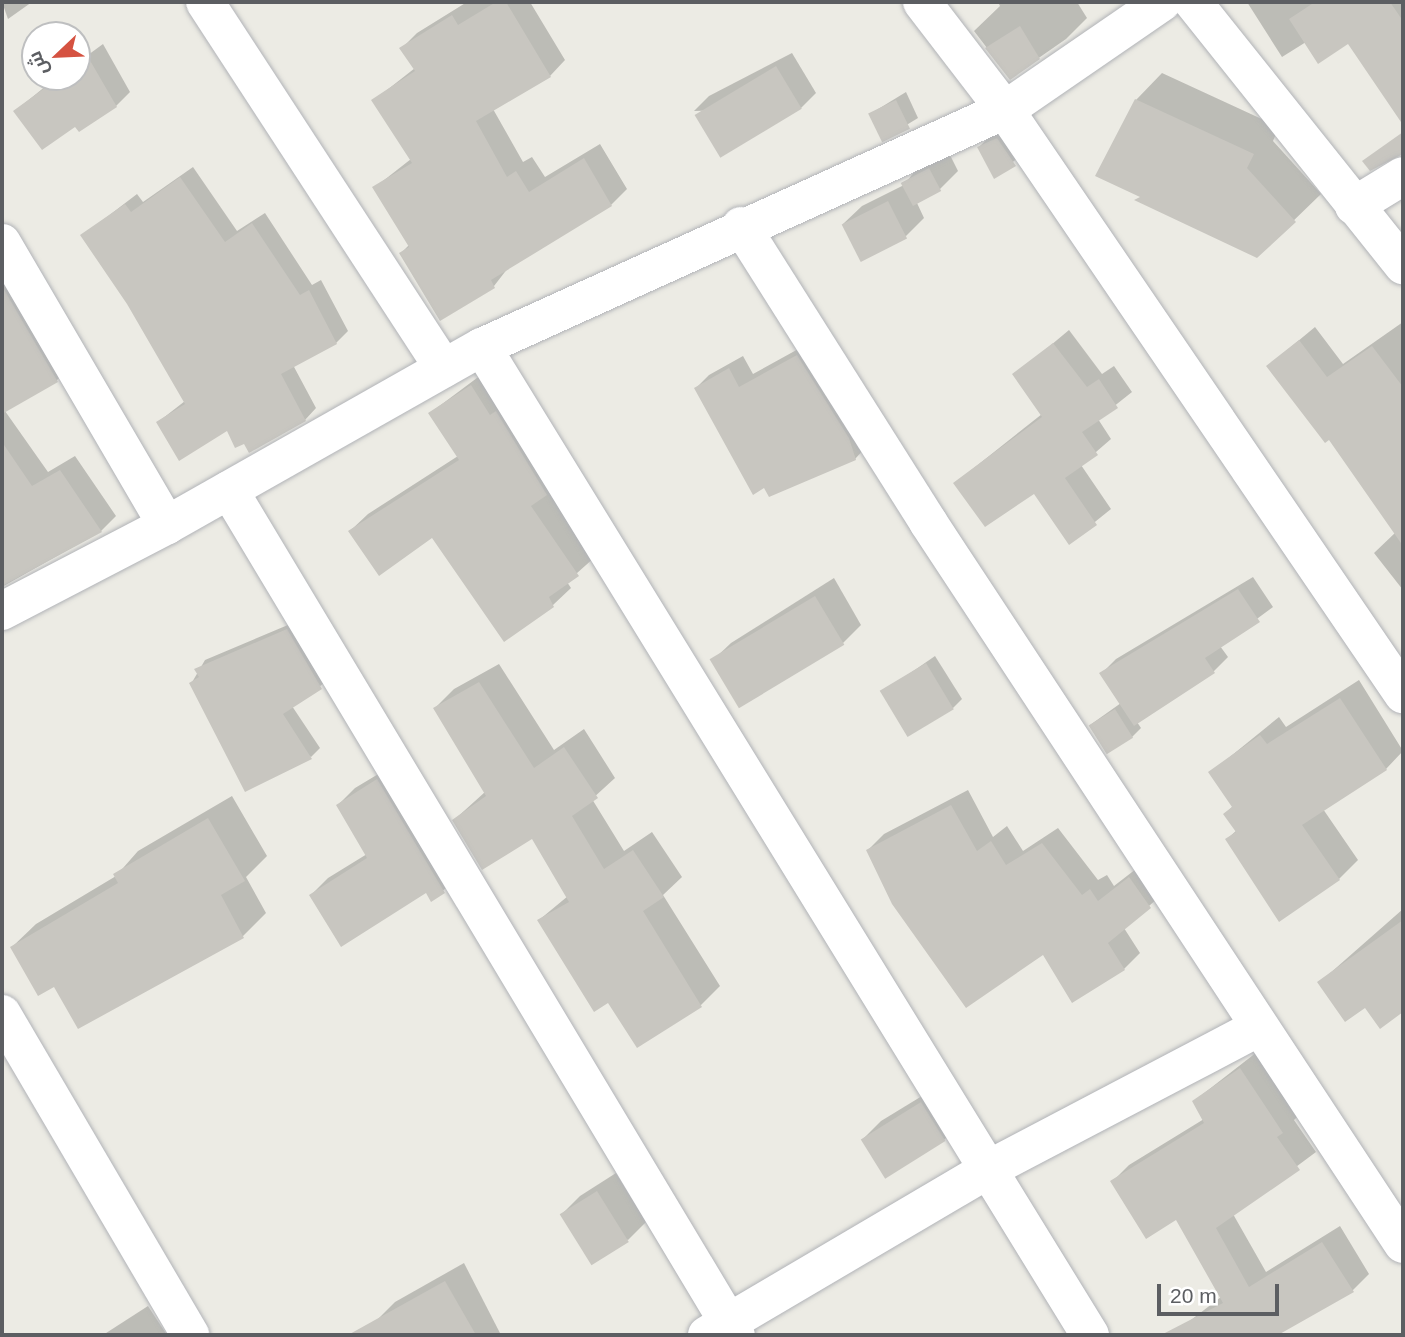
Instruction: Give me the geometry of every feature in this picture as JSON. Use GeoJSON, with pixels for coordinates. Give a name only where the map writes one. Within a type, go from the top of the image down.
{"type":"FeatureCollection","features":[{"type":"Feature","properties":{"kind":"street"},"geometry":{"type":"LineString","coordinates":[[205,2],[444,368]]}},
{"type":"Feature","properties":{"kind":"street"},"geometry":{"type":"LineString","coordinates":[[922,2],[1005,110],[1403,694]]}},
{"type":"Feature","properties":{"kind":"street"},"geometry":{"type":"LineString","coordinates":[[2,611],[167,525],[482,346],[741,226],[1005,110],[1163,2]]}},
{"type":"Feature","properties":{"kind":"street"},"geometry":{"type":"LineString","coordinates":[[1193,2],[1403,265]]}},
{"type":"Feature","properties":{"kind":"street"},"geometry":{"type":"LineString","coordinates":[[1354,206],[1403,176]]}},
{"type":"Feature","properties":{"kind":"street"},"geometry":{"type":"LineString","coordinates":[[741,226],[1258,1028],[1403,1244]]}},
{"type":"Feature","properties":{"kind":"street"},"geometry":{"type":"LineString","coordinates":[[2,243],[167,525]]}},
{"type":"Feature","properties":{"kind":"street"},"geometry":{"type":"LineString","coordinates":[[482,346],[986,1170],[1090,1335]]}},
{"type":"Feature","properties":{"kind":"street"},"geometry":{"type":"LineString","coordinates":[[229,490],[724,1331],[986,1170],[1258,1028]]}},
{"type":"Feature","properties":{"kind":"street"},"geometry":{"type":"LineString","coordinates":[[2,1014],[190,1335]]}},
{"type":"Feature","properties":{"kind":"building"},"geometry":{"type":"Polygon","coordinates":[[[496,2],[506,2],[551,77],[476,121],[507,177],[516,171],[529,192],[584,158],[612,206],[491,280],[495,288],[440,321],[399,253],[409,247],[372,187],[412,163],[371,100],[415,71],[399,48],[452,15],[458,25],[496,2]]]}},
{"type":"Feature","properties":{"kind":"building"},"geometry":{"type":"Polygon","coordinates":[[[1315,2],[1390,2],[1403,21],[1403,125],[1348,44],[1318,64],[1289,19],[1315,2]]]}},
{"type":"Feature","properties":{"kind":"building"},"geometry":{"type":"Polygon","coordinates":[[[1020,26],[1040,59],[1010,80],[985,48],[1020,26]]]}},
{"type":"Feature","properties":{"kind":"building"},"geometry":{"type":"Polygon","coordinates":[[[91,62],[117,107],[79,132],[75,127],[42,150],[13,111],[41,91],[91,91],[91,62]]]}},
{"type":"Feature","properties":{"kind":"building"},"geometry":{"type":"Polygon","coordinates":[[[776,66],[802,109],[720,158],[695,115],[776,66]]]}},
{"type":"Feature","properties":{"kind":"building"},"geometry":{"type":"Polygon","coordinates":[[[1135,99],[1254,154],[1247,168],[1296,222],[1257,258],[1134,200],[1140,197],[1095,176],[1135,99]]]}},
{"type":"Feature","properties":{"kind":"building"},"geometry":{"type":"Polygon","coordinates":[[[896,100],[910,129],[882,142],[868,114],[896,100]]]}},
{"type":"Feature","properties":{"kind":"building"},"geometry":{"type":"Polygon","coordinates":[[[1403,132],[1403,154],[1370,171],[1362,161],[1403,132]]]}},
{"type":"Feature","properties":{"kind":"building"},"geometry":{"type":"Polygon","coordinates":[[[997,138],[1016,166],[994,179],[977,147],[997,138]]]}},
{"type":"Feature","properties":{"kind":"building"},"geometry":{"type":"Polygon","coordinates":[[[929,168],[941,191],[913,206],[901,183],[929,168]]]}},
{"type":"Feature","properties":{"kind":"building"},"geometry":{"type":"Polygon","coordinates":[[[180,177],[225,242],[252,223],[300,295],[309,290],[337,344],[281,374],[306,421],[249,453],[244,444],[235,448],[227,431],[179,461],[156,422],[185,404],[127,304],[80,235],[125,204],[131,212],[180,177]]]}},
{"type":"Feature","properties":{"kind":"building"},"geometry":{"type":"Polygon","coordinates":[[[888,201],[907,238],[861,262],[842,225],[888,201]]]}},
{"type":"Feature","properties":{"kind":"building"},"geometry":{"type":"Polygon","coordinates":[[[2,286],[58,382],[2,414],[2,286]]]}},
{"type":"Feature","properties":{"kind":"building"},"geometry":{"type":"Polygon","coordinates":[[[1299,340],[1327,377],[1372,346],[1403,387],[1403,546],[1329,440],[1325,443],[1266,366],[1299,340]]]}},
{"type":"Feature","properties":{"kind":"building"},"geometry":{"type":"Polygon","coordinates":[[[1053,343],[1087,387],[1099,379],[1118,408],[1082,432],[1098,455],[1065,478],[1097,525],[1069,545],[1034,494],[985,527],[953,483],[1042,417],[1012,374],[1053,343]]]}},
{"type":"Feature","properties":{"kind":"building"},"geometry":{"type":"Polygon","coordinates":[[[797,355],[849,438],[856,460],[769,497],[764,488],[753,495],[694,388],[729,368],[739,387],[797,355]]]}},
{"type":"Feature","properties":{"kind":"building"},"geometry":{"type":"Polygon","coordinates":[[[471,385],[490,415],[496,411],[547,495],[531,506],[579,576],[549,597],[554,607],[504,642],[432,538],[379,576],[348,531],[459,460],[428,413],[471,385]]]}},
{"type":"Feature","properties":{"kind":"building"},"geometry":{"type":"Polygon","coordinates":[[[2,442],[32,486],[60,470],[102,532],[2,586],[2,442]]]}},
{"type":"Feature","properties":{"kind":"building"},"geometry":{"type":"Polygon","coordinates":[[[1238,589],[1260,622],[1205,658],[1215,673],[1134,726],[1099,673],[1238,589]]]}},
{"type":"Feature","properties":{"kind":"building"},"geometry":{"type":"Polygon","coordinates":[[[815,596],[844,645],[739,708],[710,659],[815,596]]]}},
{"type":"Feature","properties":{"kind":"building"},"geometry":{"type":"Polygon","coordinates":[[[287,629],[322,689],[283,714],[312,759],[245,792],[189,683],[199,677],[194,669],[287,629]]]}},
{"type":"Feature","properties":{"kind":"building"},"geometry":{"type":"Polygon","coordinates":[[[926,663],[954,709],[908,737],[880,691],[926,663]]]}},
{"type":"Feature","properties":{"kind":"building"},"geometry":{"type":"Polygon","coordinates":[[[479,682],[534,768],[564,747],[598,798],[572,816],[604,869],[633,850],[664,897],[643,911],[702,1007],[637,1048],[608,1003],[594,1012],[537,920],[569,902],[532,839],[482,870],[452,820],[486,796],[433,708],[479,682]]]}},
{"type":"Feature","properties":{"kind":"building"},"geometry":{"type":"Polygon","coordinates":[[[1340,698],[1387,770],[1302,825],[1340,880],[1279,922],[1225,839],[1236,832],[1223,814],[1232,807],[1208,772],[1260,735],[1267,744],[1340,698]]]}},
{"type":"Feature","properties":{"kind":"building"},"geometry":{"type":"Polygon","coordinates":[[[1115,709],[1133,738],[1107,754],[1089,725],[1115,709]]]}},
{"type":"Feature","properties":{"kind":"building"},"geometry":{"type":"Polygon","coordinates":[[[377,779],[445,893],[431,902],[426,893],[341,947],[309,895],[367,858],[336,805],[377,779]]]}},
{"type":"Feature","properties":{"kind":"building"},"geometry":{"type":"Polygon","coordinates":[[[951,805],[977,851],[991,841],[1006,865],[1042,843],[1082,895],[1090,889],[1098,901],[1129,877],[1151,908],[1108,943],[1125,970],[1072,1003],[1043,955],[966,1008],[892,904],[866,850],[951,805]]]}},
{"type":"Feature","properties":{"kind":"building"},"geometry":{"type":"Polygon","coordinates":[[[208,818],[245,881],[221,895],[244,938],[78,1029],[54,987],[38,996],[10,947],[118,883],[113,874],[208,818]]]}},
{"type":"Feature","properties":{"kind":"building"},"geometry":{"type":"Polygon","coordinates":[[[1403,920],[1403,1012],[1380,1029],[1365,1008],[1345,1022],[1317,982],[1403,920]]]}},
{"type":"Feature","properties":{"kind":"building"},"geometry":{"type":"Polygon","coordinates":[[[1240,1068],[1283,1133],[1277,1137],[1300,1170],[1216,1228],[1249,1287],[1322,1242],[1354,1292],[1278,1335],[1161,1335],[1223,1303],[1176,1220],[1146,1239],[1110,1181],[1204,1123],[1192,1101],[1240,1068]]]}},
{"type":"Feature","properties":{"kind":"building"},"geometry":{"type":"Polygon","coordinates":[[[921,1102],[945,1141],[885,1179],[861,1140],[921,1102]]]}},
{"type":"Feature","properties":{"kind":"building"},"geometry":{"type":"Polygon","coordinates":[[[597,1191],[629,1242],[591,1265],[560,1214],[597,1191]]]}},
{"type":"Feature","properties":{"kind":"building"},"geometry":{"type":"Polygon","coordinates":[[[445,1281],[476,1335],[348,1335],[445,1281]]]}}]}
